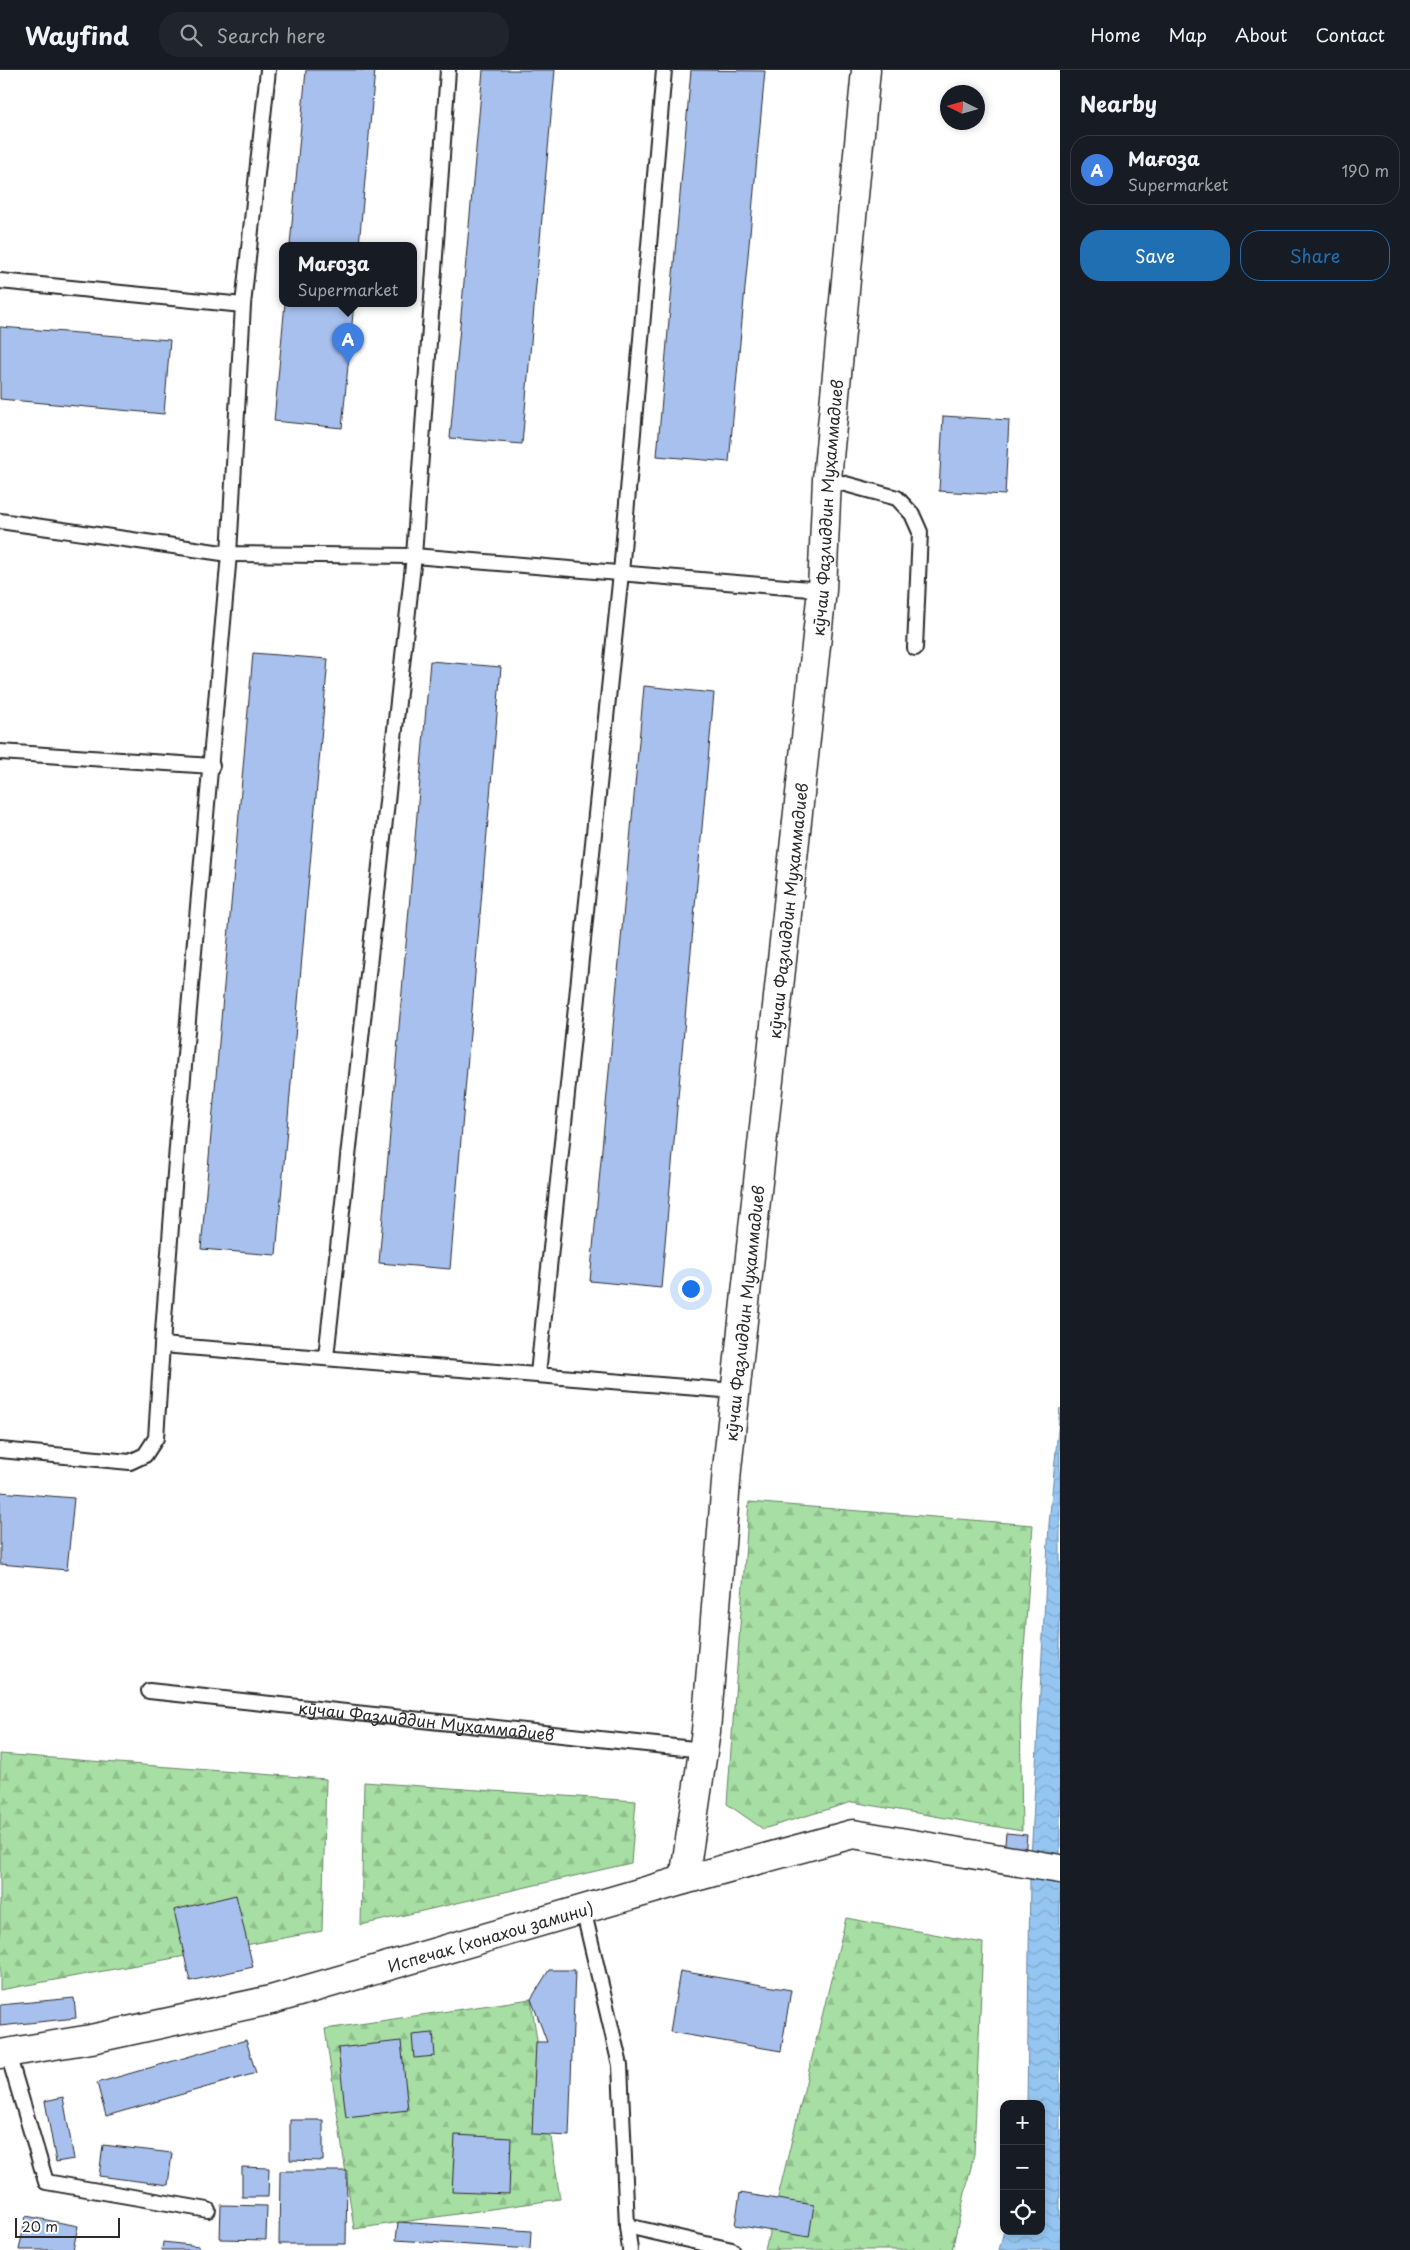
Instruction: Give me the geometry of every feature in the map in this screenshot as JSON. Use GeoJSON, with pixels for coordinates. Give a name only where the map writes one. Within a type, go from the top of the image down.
{"type":"FeatureCollection","features":[{"type":"Feature","properties":{"kind":"street","name":"кӯчаи Фазлиддин Муҳаммадиев"},"geometry":{"type":"LineString","coordinates":[[684,1880],[703,1750],[735,1391],[822,590],[827,479],[866,70]]}},
{"type":"Feature","properties":{"kind":"street","name":"Испечак (хонахои замини)"},"geometry":{"type":"LineString","coordinates":[[4,2054],[91,2039],[271,2000],[684,1880],[853,1834],[1060,1869]]}},
{"type":"Feature","properties":{"kind":"lane"},"geometry":{"type":"LineString","coordinates":[[0,1450],[130,1462],[146,1455],[156,1438],[178,1134],[212,766],[229,554],[243,305],[268,70]]}},
{"type":"Feature","properties":{"kind":"lane"},"geometry":{"type":"LineString","coordinates":[[326,1357],[414,556],[448,70]]}},
{"type":"Feature","properties":{"kind":"lane"},"geometry":{"type":"LineString","coordinates":[[538,1374],[621,573],[664,70]]}},
{"type":"Feature","properties":{"kind":"lane"},"geometry":{"type":"LineString","coordinates":[[0,281],[243,305]]}},
{"type":"Feature","properties":{"kind":"lane"},"geometry":{"type":"LineString","coordinates":[[827,479],[897,498],[912,514],[920,532],[915,648]]}},
{"type":"Feature","properties":{"kind":"lane"},"geometry":{"type":"LineString","coordinates":[[0,521],[229,554],[414,556],[822,590]]}},
{"type":"Feature","properties":{"kind":"lane"},"geometry":{"type":"LineString","coordinates":[[0,752],[212,766]]}},
{"type":"Feature","properties":{"kind":"lane"},"geometry":{"type":"LineString","coordinates":[[162,1345],[735,1391]]}},
{"type":"Feature","properties":{"kind":"lane","name":"кӯчаи Фазлиддин Муҳаммадиев"},"geometry":{"type":"LineString","coordinates":[[149,1691],[703,1750]]}},
{"type":"Feature","properties":{"kind":"lane"},"geometry":{"type":"LineString","coordinates":[[584,1909],[620,2065],[627,2226],[630,2250]]}},
{"type":"Feature","properties":{"kind":"lane"},"geometry":{"type":"LineString","coordinates":[[4,2054],[46,2182],[208,2210]]}},
{"type":"Feature","properties":{"kind":"lane"},"geometry":{"type":"LineString","coordinates":[[627,2226],[732,2250]]}},
{"type":"Feature","properties":{"kind":"green space"},"geometry":{"type":"Polygon","coordinates":[[[749,1502],[1033,1525],[1020,1705],[1022,1831],[852,1802],[763,1829],[727,1804],[749,1502]]]}},
{"type":"Feature","properties":{"kind":"green space"},"geometry":{"type":"Polygon","coordinates":[[[0,1754],[326,1779],[322,1931],[0,1990],[0,1754]]]}},
{"type":"Feature","properties":{"kind":"green space"},"geometry":{"type":"Polygon","coordinates":[[[364,1782],[636,1801],[631,1863],[361,1925],[364,1782]]]}},
{"type":"Feature","properties":{"kind":"green space"},"geometry":{"type":"Polygon","coordinates":[[[846,1918],[983,1943],[974,2154],[952,2250],[765,2250],[846,1918]]]}},
{"type":"Feature","properties":{"kind":"green space"},"geometry":{"type":"Polygon","coordinates":[[[531,1999],[560,2199],[354,2229],[325,2029],[531,1999]]]}},
{"type":"Feature","properties":{"kind":"water"},"geometry":{"type":"Polygon","coordinates":[[[1060,1408],[1060,2250],[999,2250],[1003,2235],[1045,2235],[1045,2100],[1027,2100],[1030,1877],[1049,1524],[1060,1408]]]}},
{"type":"Feature","properties":{"kind":"building"},"geometry":{"type":"Polygon","coordinates":[[[306,70],[375,70],[359,242],[290,242],[306,70]]]}},
{"type":"Feature","properties":{"kind":"building"},"geometry":{"type":"Polygon","coordinates":[[[483,70],[555,70],[522,444],[450,438],[483,70]]]}},
{"type":"Feature","properties":{"kind":"building"},"geometry":{"type":"Polygon","coordinates":[[[691,70],[765,71],[729,462],[657,456],[691,70]]]}},
{"type":"Feature","properties":{"kind":"building"},"geometry":{"type":"Polygon","coordinates":[[[285,307],[354,307],[342,428],[274,421],[285,307]]]}},
{"type":"Feature","properties":{"kind":"building"},"geometry":{"type":"Polygon","coordinates":[[[0,327],[170,340],[164,414],[0,399],[0,327]]]}},
{"type":"Feature","properties":{"kind":"building"},"geometry":{"type":"Polygon","coordinates":[[[943,416],[1009,420],[1005,495],[939,491],[943,416]]]}},
{"type":"Feature","properties":{"kind":"building"},"geometry":{"type":"Polygon","coordinates":[[[253,653],[328,659],[276,1255],[201,1249],[253,653]]]}},
{"type":"Feature","properties":{"kind":"building"},"geometry":{"type":"Polygon","coordinates":[[[430,661],[501,667],[450,1269],[379,1263],[430,661]]]}},
{"type":"Feature","properties":{"kind":"building"},"geometry":{"type":"Polygon","coordinates":[[[644,686],[714,693],[661,1288],[590,1281],[644,686]]]}},
{"type":"Feature","properties":{"kind":"building"},"geometry":{"type":"Polygon","coordinates":[[[0,1492],[74,1498],[67,1570],[0,1564],[0,1492]]]}},
{"type":"Feature","properties":{"kind":"building"},"geometry":{"type":"Polygon","coordinates":[[[1006,1833],[1027,1835],[1025,1855],[1004,1853],[1006,1833]]]}},
{"type":"Feature","properties":{"kind":"building"},"geometry":{"type":"Polygon","coordinates":[[[236,1895],[253,1967],[190,1981],[174,1910],[236,1895]]]}},
{"type":"Feature","properties":{"kind":"building"},"geometry":{"type":"Polygon","coordinates":[[[549,1970],[575,1970],[569,2136],[532,2134],[536,2042],[547,2042],[531,1999],[549,1970]]]}},
{"type":"Feature","properties":{"kind":"building"},"geometry":{"type":"Polygon","coordinates":[[[680,1971],[791,1990],[781,2051],[670,2032],[680,1971]]]}},
{"type":"Feature","properties":{"kind":"building"},"geometry":{"type":"Polygon","coordinates":[[[74,1998],[76,2018],[0,2026],[0,2005],[74,1998]]]}},
{"type":"Feature","properties":{"kind":"building"},"geometry":{"type":"Polygon","coordinates":[[[433,2033],[435,2056],[414,2058],[412,2035],[433,2033]]]}},
{"type":"Feature","properties":{"kind":"building"},"geometry":{"type":"Polygon","coordinates":[[[246,2040],[256,2073],[106,2116],[97,2083],[246,2040]]]}},
{"type":"Feature","properties":{"kind":"building"},"geometry":{"type":"Polygon","coordinates":[[[401,2041],[408,2110],[346,2117],[338,2048],[401,2041]]]}},
{"type":"Feature","properties":{"kind":"building"},"geometry":{"type":"Polygon","coordinates":[[[63,2097],[74,2159],[56,2162],[45,2101],[63,2097]]]}},
{"type":"Feature","properties":{"kind":"building"},"geometry":{"type":"Polygon","coordinates":[[[290,2120],[323,2120],[323,2161],[290,2160],[290,2120]]]}},
{"type":"Feature","properties":{"kind":"building"},"geometry":{"type":"Polygon","coordinates":[[[455,2135],[511,2138],[509,2194],[452,2192],[455,2135]]]}},
{"type":"Feature","properties":{"kind":"building"},"geometry":{"type":"Polygon","coordinates":[[[103,2145],[172,2153],[168,2185],[99,2176],[103,2145]]]}},
{"type":"Feature","properties":{"kind":"building"},"geometry":{"type":"Polygon","coordinates":[[[242,2167],[269,2168],[268,2197],[242,2197],[242,2167]]]}},
{"type":"Feature","properties":{"kind":"building"},"geometry":{"type":"Polygon","coordinates":[[[280,2171],[347,2171],[346,2244],[279,2244],[280,2171]]]}},
{"type":"Feature","properties":{"kind":"building"},"geometry":{"type":"Polygon","coordinates":[[[740,2193],[814,2205],[809,2237],[735,2225],[740,2193]]]}},
{"type":"Feature","properties":{"kind":"building"},"geometry":{"type":"Polygon","coordinates":[[[221,2205],[267,2206],[266,2240],[220,2239],[221,2205]]]}},
{"type":"Feature","properties":{"kind":"building"},"geometry":{"type":"Polygon","coordinates":[[[26,2216],[78,2226],[73,2250],[19,2250],[26,2216]]]}},
{"type":"Feature","properties":{"kind":"building"},"geometry":{"type":"Polygon","coordinates":[[[398,2222],[531,2231],[530,2249],[396,2240],[398,2222]]]}},
{"type":"Feature","properties":{"kind":"building"},"geometry":{"type":"Polygon","coordinates":[[[163,2242],[199,2246],[198,2250],[162,2250],[163,2242]]]}},
{"type":"Feature","properties":{"kind":"place","name":"Мағоза"},"geometry":{"type":"Point","coordinates":[348,364]}}]}
